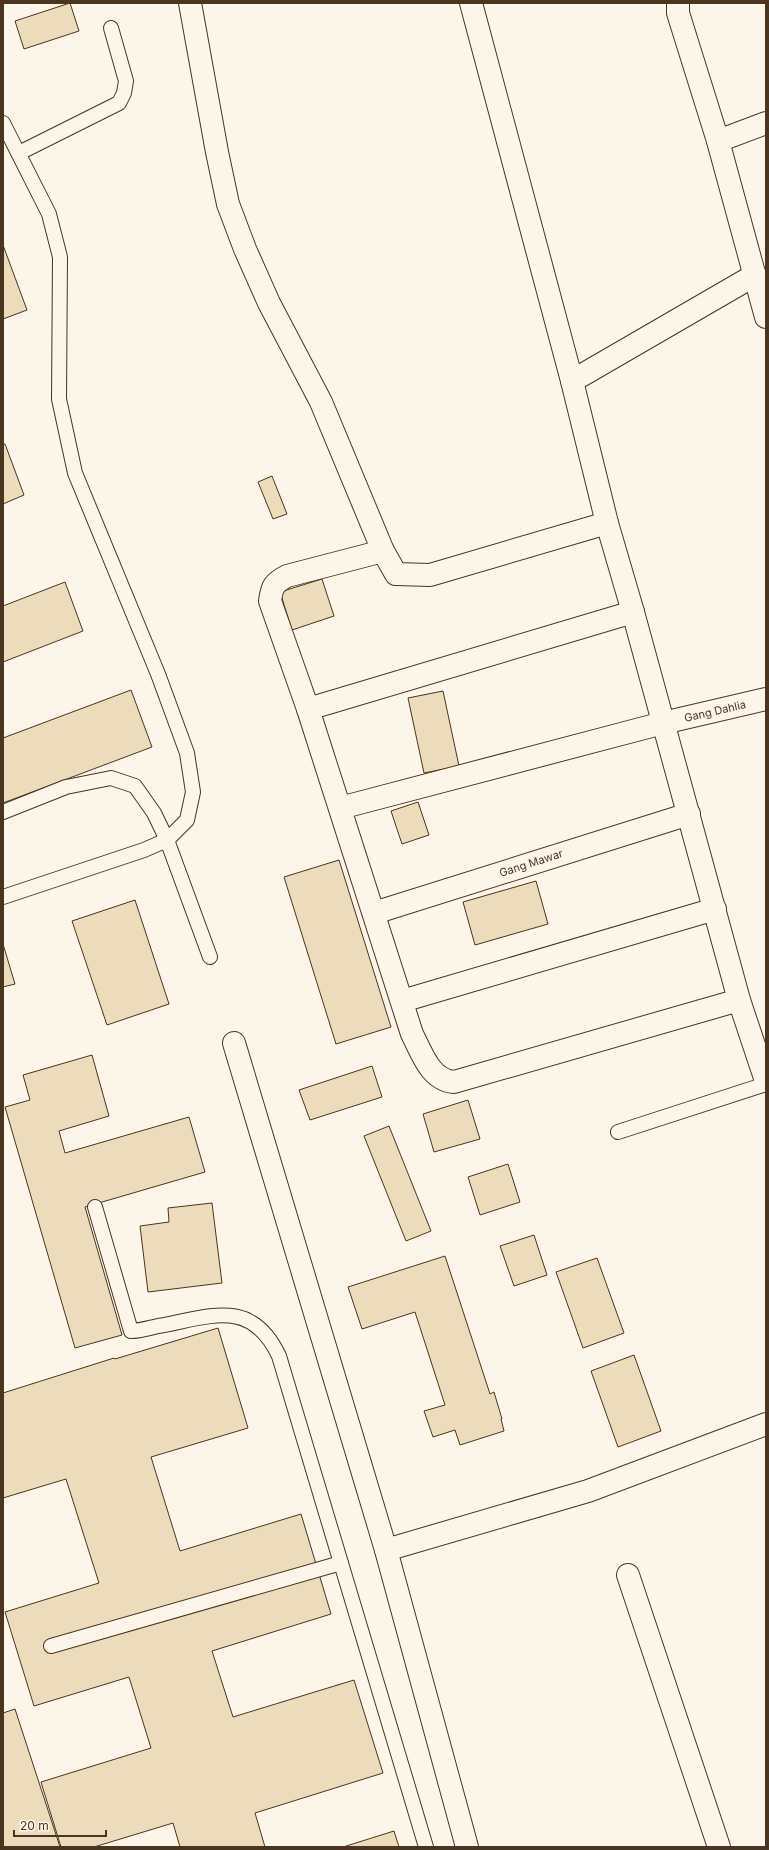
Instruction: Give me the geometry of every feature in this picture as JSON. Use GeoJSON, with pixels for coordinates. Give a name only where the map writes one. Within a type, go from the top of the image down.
{"type":"FeatureCollection","features":[{"type":"Feature","properties":{"kind":"street"},"geometry":{"type":"LineString","coordinates":[[190,3],[228,204],[245,249],[269,303],[321,402],[383,551],[396,574],[430,575],[607,523]]}},
{"type":"Feature","properties":{"kind":"street"},"geometry":{"type":"LineString","coordinates":[[471,3],[572,381],[607,523],[633,612],[739,1000],[766,1081]]}},
{"type":"Feature","properties":{"kind":"street"},"geometry":{"type":"LineString","coordinates":[[678,3],[678,13],[718,141],[766,316]]}},
{"type":"Feature","properties":{"kind":"street"},"geometry":{"type":"LineString","coordinates":[[718,141],[766,123]]}},
{"type":"Feature","properties":{"kind":"street"},"geometry":{"type":"LineString","coordinates":[[572,381],[755,275]]}},
{"type":"Feature","properties":{"kind":"street"},"geometry":{"type":"LineString","coordinates":[[383,551],[287,576],[279,580],[271,588],[270,601],[308,709],[412,1034],[426,1061],[437,1076],[446,1082],[454,1082],[739,1000]]}},
{"type":"Feature","properties":{"kind":"street"},"geometry":{"type":"LineString","coordinates":[[308,709],[633,612]]}},
{"type":"Feature","properties":{"kind":"street","name":"Gang Dahlia"},"geometry":{"type":"LineString","coordinates":[[340,808],[663,722],[766,699]]}},
{"type":"Feature","properties":{"kind":"street","name":"Gang Mawar"},"geometry":{"type":"LineString","coordinates":[[374,913],[688,814]]}},
{"type":"Feature","properties":{"kind":"street"},"geometry":{"type":"LineString","coordinates":[[402,1001],[715,909]]}},
{"type":"Feature","properties":{"kind":"street"},"geometry":{"type":"LineString","coordinates":[[234,1043],[386,1550],[467,1847]]}},
{"type":"Feature","properties":{"kind":"street"},"geometry":{"type":"LineString","coordinates":[[386,1550],[588,1491],[766,1424]]}},
{"type":"Feature","properties":{"kind":"street"},"geometry":{"type":"LineString","coordinates":[[628,1575],[719,1847]]}},
{"type":"Feature","properties":{"kind":"lane"},"geometry":{"type":"LineString","coordinates":[[19,153],[119,103],[124,94],[126,81],[111,28]]}},
{"type":"Feature","properties":{"kind":"lane"},"geometry":{"type":"LineString","coordinates":[[3,123],[50,214],[60,257],[59,399],[75,473],[158,674],[187,752],[194,792],[187,820],[167,840],[144,850],[3,897]]}},
{"type":"Feature","properties":{"kind":"lane"},"geometry":{"type":"LineString","coordinates":[[3,812],[66,787],[111,778],[135,786],[154,813],[167,840],[210,957]]}},
{"type":"Feature","properties":{"kind":"lane"},"geometry":{"type":"LineString","coordinates":[[618,1132],[766,1084]]}},
{"type":"Feature","properties":{"kind":"lane"},"geometry":{"type":"LineString","coordinates":[[95,1206],[131,1331],[215,1316],[233,1315],[249,1320],[263,1331],[272,1342],[279,1356],[426,1847]]}},
{"type":"Feature","properties":{"kind":"lane"},"geometry":{"type":"LineString","coordinates":[[51,1646],[341,1563]]}},
{"type":"Feature","properties":{"kind":"building"},"geometry":{"type":"Polygon","coordinates":[[[70,3],[79,31],[24,49],[15,21],[70,3]]]}},
{"type":"Feature","properties":{"kind":"building"},"geometry":{"type":"Polygon","coordinates":[[[3,245],[27,310],[3,319],[3,245]]]}},
{"type":"Feature","properties":{"kind":"building"},"geometry":{"type":"Polygon","coordinates":[[[3,444],[5,444],[24,495],[3,504],[3,444]]]}},
{"type":"Feature","properties":{"kind":"building"},"geometry":{"type":"Polygon","coordinates":[[[272,476],[287,514],[273,519],[258,482],[272,476]]]}},
{"type":"Feature","properties":{"kind":"building"},"geometry":{"type":"Polygon","coordinates":[[[322,579],[334,616],[292,630],[280,592],[322,579]]]}},
{"type":"Feature","properties":{"kind":"building"},"geometry":{"type":"Polygon","coordinates":[[[65,582],[83,631],[3,662],[3,606],[65,582]]]}},
{"type":"Feature","properties":{"kind":"building"},"geometry":{"type":"Polygon","coordinates":[[[131,690],[152,747],[3,803],[3,738],[131,690]]]}},
{"type":"Feature","properties":{"kind":"building"},"geometry":{"type":"Polygon","coordinates":[[[443,691],[459,766],[424,773],[408,698],[443,691]]]}},
{"type":"Feature","properties":{"kind":"building"},"geometry":{"type":"Polygon","coordinates":[[[418,802],[429,835],[402,844],[391,811],[418,802]]]}},
{"type":"Feature","properties":{"kind":"building"},"geometry":{"type":"Polygon","coordinates":[[[339,860],[391,1027],[336,1044],[284,877],[339,860]]]}},
{"type":"Feature","properties":{"kind":"building"},"geometry":{"type":"Polygon","coordinates":[[[536,881],[548,924],[475,945],[463,902],[536,881]]]}},
{"type":"Feature","properties":{"kind":"building"},"geometry":{"type":"Polygon","coordinates":[[[135,900],[169,1004],[107,1025],[72,921],[135,900]]]}},
{"type":"Feature","properties":{"kind":"building"},"geometry":{"type":"Polygon","coordinates":[[[3,944],[15,984],[3,987],[3,944]]]}},
{"type":"Feature","properties":{"kind":"building"},"geometry":{"type":"Polygon","coordinates":[[[92,1055],[109,1116],[59,1131],[65,1153],[189,1117],[205,1172],[85,1207],[122,1335],[75,1348],[5,1107],[30,1100],[23,1075],[92,1055]]]}},
{"type":"Feature","properties":{"kind":"building"},"geometry":{"type":"Polygon","coordinates":[[[372,1066],[382,1097],[310,1120],[299,1090],[372,1066]]]}},
{"type":"Feature","properties":{"kind":"building"},"geometry":{"type":"Polygon","coordinates":[[[468,1100],[480,1139],[434,1152],[423,1114],[468,1100]]]}},
{"type":"Feature","properties":{"kind":"building"},"geometry":{"type":"Polygon","coordinates":[[[389,1126],[431,1231],[406,1241],[364,1136],[389,1126]]]}},
{"type":"Feature","properties":{"kind":"building"},"geometry":{"type":"Polygon","coordinates":[[[508,1164],[520,1202],[480,1215],[468,1177],[508,1164]]]}},
{"type":"Feature","properties":{"kind":"building"},"geometry":{"type":"Polygon","coordinates":[[[212,1203],[222,1283],[148,1292],[140,1226],[169,1222],[168,1208],[212,1203]]]}},
{"type":"Feature","properties":{"kind":"building"},"geometry":{"type":"Polygon","coordinates":[[[534,1235],[547,1275],[514,1286],[500,1246],[534,1235]]]}},
{"type":"Feature","properties":{"kind":"building"},"geometry":{"type":"Polygon","coordinates":[[[445,1256],[490,1394],[494,1392],[504,1431],[460,1445],[455,1430],[433,1437],[424,1411],[445,1405],[415,1312],[362,1329],[348,1287],[445,1256]]]}},
{"type":"Feature","properties":{"kind":"building"},"geometry":{"type":"Polygon","coordinates":[[[597,1258],[624,1333],[583,1348],[556,1272],[597,1258]]]}},
{"type":"Feature","properties":{"kind":"building"},"geometry":{"type":"Polygon","coordinates":[[[218,1328],[248,1428],[151,1457],[180,1551],[301,1514],[331,1614],[212,1651],[233,1717],[354,1680],[383,1773],[255,1813],[265,1847],[180,1847],[173,1823],[94,1847],[61,1847],[41,1782],[151,1748],[129,1677],[34,1706],[5,1612],[99,1583],[66,1479],[3,1498],[3,1393],[114,1358],[115,1359],[218,1328]]]}},
{"type":"Feature","properties":{"kind":"building"},"geometry":{"type":"Polygon","coordinates":[[[634,1355],[661,1431],[618,1447],[591,1371],[634,1355]]]}},
{"type":"Feature","properties":{"kind":"building"},"geometry":{"type":"Polygon","coordinates":[[[15,1709],[60,1847],[3,1847],[3,1713],[15,1709]]]}},
{"type":"Feature","properties":{"kind":"building"},"geometry":{"type":"Polygon","coordinates":[[[394,1831],[399,1847],[343,1847],[394,1831]]]}}]}
